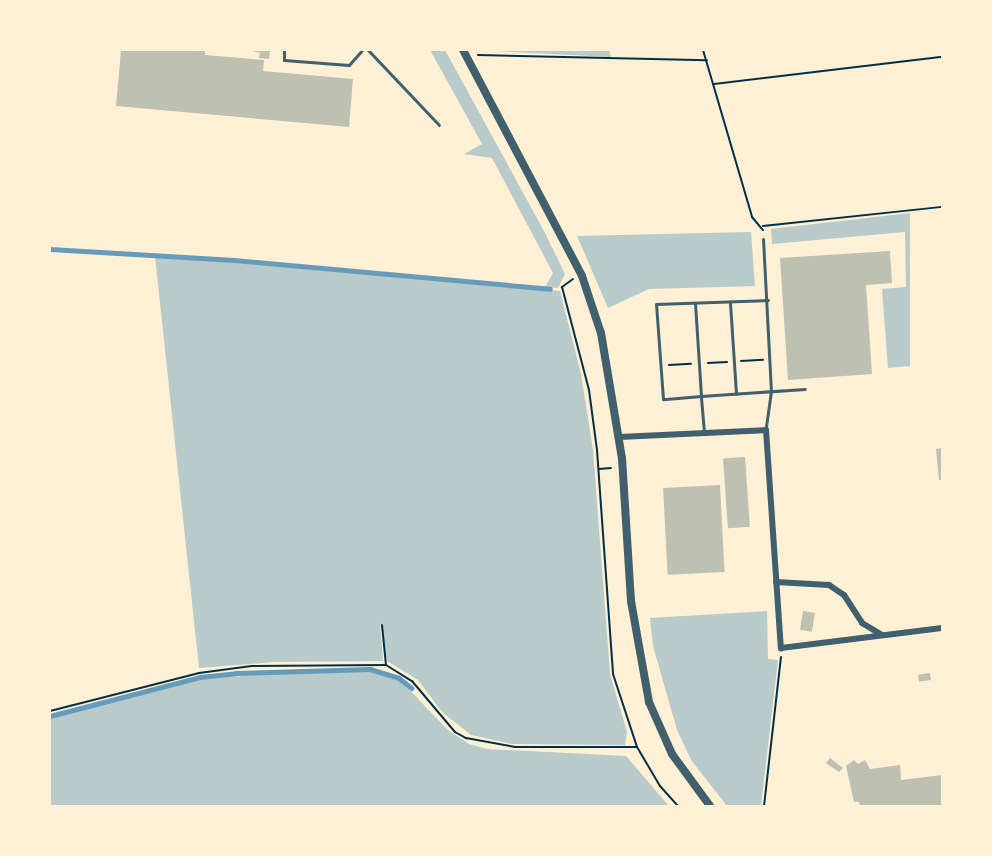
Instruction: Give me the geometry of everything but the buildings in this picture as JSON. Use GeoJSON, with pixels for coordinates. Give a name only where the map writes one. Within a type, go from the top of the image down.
{"type":"FeatureCollection","features":[{"type":"Feature","properties":{"kind":"street"},"geometry":{"type":"LineString","coordinates":[[464,52],[582,276],[609,366],[619,437],[631,601],[649,702],[672,754],[710,807]]}},
{"type":"Feature","properties":{"kind":"street"},"geometry":{"type":"LineString","coordinates":[[619,437],[766,430],[781,648],[942,628]]}},
{"type":"Feature","properties":{"kind":"street"},"geometry":{"type":"LineString","coordinates":[[776,582],[829,585],[844,595],[862,622],[882,635]]}},
{"type":"Feature","properties":{"kind":"lane"},"geometry":{"type":"LineString","coordinates":[[284,50],[284,60],[350,64],[362,50]]}},
{"type":"Feature","properties":{"kind":"lane"},"geometry":{"type":"LineString","coordinates":[[368,50],[439,126]]}},
{"type":"Feature","properties":{"kind":"lane"},"geometry":{"type":"LineString","coordinates":[[763,239],[771,391],[766,430]]}},
{"type":"Feature","properties":{"kind":"lane"},"geometry":{"type":"LineString","coordinates":[[768,300],[656,304],[663,399],[805,390]]}},
{"type":"Feature","properties":{"kind":"lane"},"geometry":{"type":"LineString","coordinates":[[730,302],[736,394]]}},
{"type":"Feature","properties":{"kind":"lane"},"geometry":{"type":"LineString","coordinates":[[695,303],[704,432]]}},
{"type":"Feature","properties":{"kind":"path"},"geometry":{"type":"LineString","coordinates":[[703,50],[752,217],[762,226],[942,207]]}},
{"type":"Feature","properties":{"kind":"path"},"geometry":{"type":"LineString","coordinates":[[464,52],[706,60]]}},
{"type":"Feature","properties":{"kind":"path"},"geometry":{"type":"LineString","coordinates":[[714,84],[942,57]]}},
{"type":"Feature","properties":{"kind":"path"},"geometry":{"type":"LineString","coordinates":[[582,276],[562,287],[589,390],[599,470],[613,674],[637,747],[660,786],[678,807]]}},
{"type":"Feature","properties":{"kind":"path"},"geometry":{"type":"LineString","coordinates":[[661,366],[770,359]]}},
{"type":"Feature","properties":{"kind":"path"},"geometry":{"type":"LineString","coordinates":[[599,470],[606,469]]}},
{"type":"Feature","properties":{"kind":"path"},"geometry":{"type":"LineString","coordinates":[[382,625],[386,665]]}},
{"type":"Feature","properties":{"kind":"path"},"geometry":{"type":"LineString","coordinates":[[764,807],[781,648]]}},
{"type":"Feature","properties":{"kind":"path"},"geometry":{"type":"LineString","coordinates":[[50,710],[209,671],[283,664],[386,665],[412,681],[455,732],[466,738],[515,747],[637,747]]}},
{"type":"Feature","properties":{"kind":"shaded area"},"geometry":{"type":"Polygon","coordinates":[[[430,50],[445,50],[544,231],[565,274],[558,288],[545,287],[553,273],[492,158],[464,154],[482,144],[430,50]]]}},
{"type":"Feature","properties":{"kind":"shaded area"},"geometry":{"type":"Polygon","coordinates":[[[476,50],[609,50],[611,57],[476,50]]]}},
{"type":"Feature","properties":{"kind":"shaded area"},"geometry":{"type":"Polygon","coordinates":[[[910,213],[910,366],[888,368],[882,289],[906,287],[905,232],[772,244],[771,229],[910,213]]]}},
{"type":"Feature","properties":{"kind":"shaded area"},"geometry":{"type":"Polygon","coordinates":[[[751,232],[755,286],[649,289],[608,308],[577,236],[751,232]]]}},
{"type":"Feature","properties":{"kind":"shaded area"},"geometry":{"type":"Polygon","coordinates":[[[155,256],[560,291],[581,374],[593,450],[610,674],[627,732],[625,745],[512,744],[471,735],[442,712],[418,680],[387,661],[380,621],[383,661],[275,662],[199,668],[155,256]]]}},
{"type":"Feature","properties":{"kind":"shaded area"},"geometry":{"type":"Polygon","coordinates":[[[767,611],[768,659],[778,660],[761,806],[727,806],[691,760],[677,730],[653,646],[650,618],[767,611]]]}},
{"type":"Feature","properties":{"kind":"shaded area"},"geometry":{"type":"Polygon","coordinates":[[[338,669],[371,670],[399,679],[448,730],[469,744],[487,749],[626,756],[669,806],[50,806],[50,718],[201,679],[338,669]]]}},
{"type":"Feature","properties":{"kind":"waterway"},"geometry":{"type":"LineString","coordinates":[[50,249],[234,260],[550,289]]}},
{"type":"Feature","properties":{"kind":"waterway"},"geometry":{"type":"LineString","coordinates":[[50,716],[200,677],[236,673],[370,669],[399,678],[412,688]]}}]}
